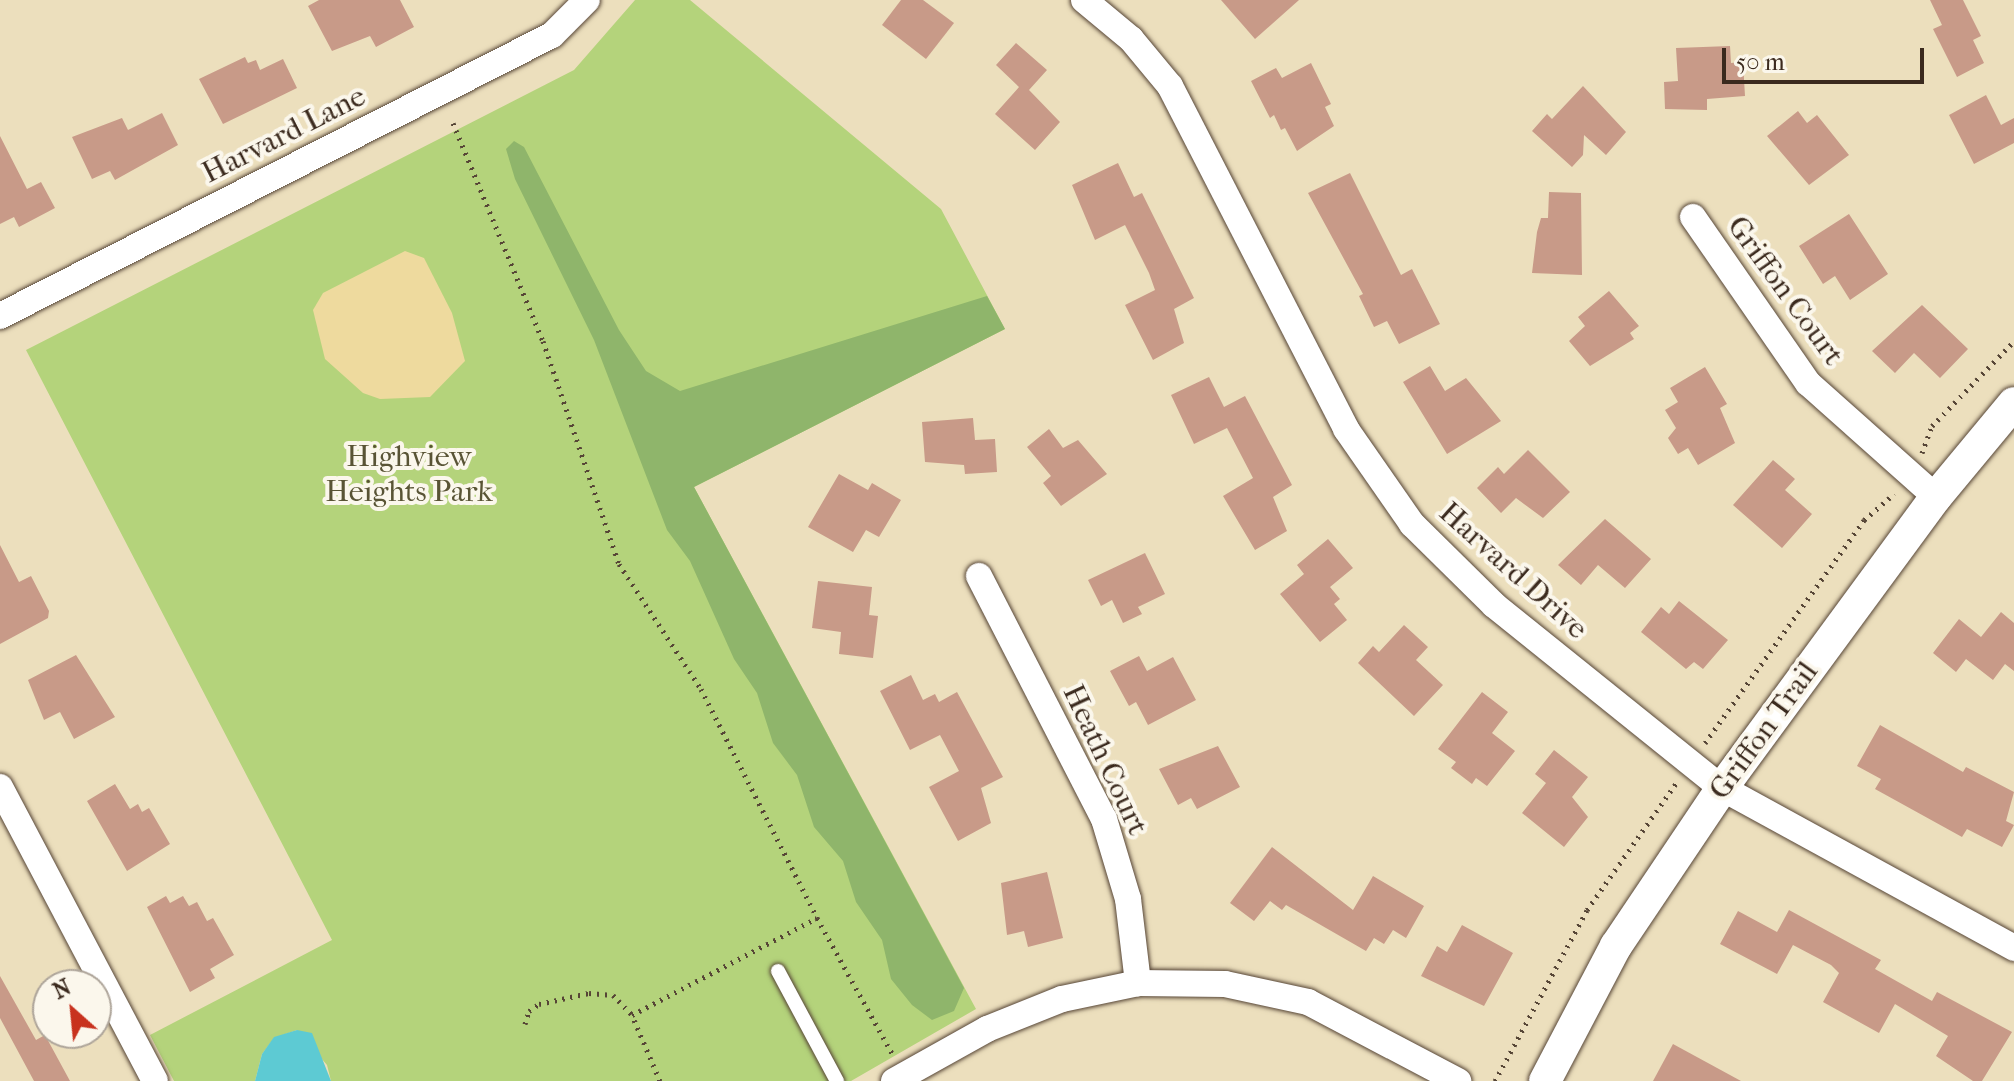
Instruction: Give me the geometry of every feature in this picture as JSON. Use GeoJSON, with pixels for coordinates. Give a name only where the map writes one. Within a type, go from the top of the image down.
{"type":"FeatureCollection","features":[{"type":"Feature","properties":{"kind":"street","name":"Harvard Lane"},"geometry":{"type":"LineString","coordinates":[[0,316],[552,35],[587,0]]}},
{"type":"Feature","properties":{"kind":"street","name":"Harvard Drive"},"geometry":{"type":"LineString","coordinates":[[1084,0],[1131,39],[1170,86],[1346,429],[1412,524],[1494,605],[1722,788],[2014,948]]}},
{"type":"Feature","properties":{"kind":"street","name":"Griffon Court"},"geometry":{"type":"LineString","coordinates":[[1693,217],[1808,383],[1936,497]]}},
{"type":"Feature","properties":{"kind":"street","name":"Griffon Trail"},"geometry":{"type":"LineString","coordinates":[[1545,1081],[1616,946],[1722,788],[1936,497],[2014,403]]}},
{"type":"Feature","properties":{"kind":"street","name":"Heath Court"},"geometry":{"type":"LineString","coordinates":[[979,576],[1104,819],[1128,899],[1138,983]]}},
{"type":"Feature","properties":{"kind":"street"},"geometry":{"type":"LineString","coordinates":[[0,787],[155,1081]]}},
{"type":"Feature","properties":{"kind":"street"},"geometry":{"type":"LineString","coordinates":[[900,1078],[987,1029],[1062,999],[1138,983],[1225,984],[1308,1002],[1458,1081]]}},
{"type":"Feature","properties":{"kind":"lane"},"geometry":{"type":"LineString","coordinates":[[778,971],[837,1081]]}},
{"type":"Feature","properties":{"kind":"path"},"geometry":{"type":"LineString","coordinates":[[453,123],[543,341],[606,536],[638,597],[701,689],[900,1078]]}},
{"type":"Feature","properties":{"kind":"path"},"geometry":{"type":"LineString","coordinates":[[1495,1081],[1587,910],[1666,790],[1696,767],[1709,730],[1864,520],[1910,475],[1932,426],[2014,341]]}},
{"type":"Feature","properties":{"kind":"path"},"geometry":{"type":"LineString","coordinates":[[632,1015],[817,918]]}},
{"type":"Feature","properties":{"kind":"path"},"geometry":{"type":"LineString","coordinates":[[525,1024],[529,1011],[539,1004],[589,993],[613,995],[632,1015],[660,1081]]}},
{"type":"Feature","properties":{"kind":"green space","name":"Highview Heights Park"},"geometry":{"type":"Polygon","coordinates":[[[635,0],[690,0],[941,209],[1005,329],[694,487],[976,1009],[851,1081],[331,1081],[327,1065],[297,1030],[274,1038],[262,1054],[255,1081],[174,1081],[150,1035],[332,940],[26,350],[574,70],[635,0]]]}},
{"type":"Feature","properties":{"kind":"green space"},"geometry":{"type":"Polygon","coordinates":[[[514,141],[524,147],[619,330],[646,371],[680,391],[987,296],[1005,329],[694,487],[964,988],[954,1011],[932,1020],[912,1005],[891,979],[882,940],[856,902],[843,861],[814,827],[797,775],[773,743],[757,693],[734,659],[690,561],[667,530],[594,340],[515,179],[506,149],[514,141]]]}},
{"type":"Feature","properties":{"kind":"sand"},"geometry":{"type":"Polygon","coordinates":[[[405,251],[424,258],[452,313],[465,361],[430,397],[380,399],[363,393],[325,359],[313,310],[323,293],[405,251]]]}},
{"type":"Feature","properties":{"kind":"water"},"geometry":{"type":"Polygon","coordinates":[[[297,1030],[312,1033],[331,1081],[255,1081],[262,1054],[274,1037],[297,1030]]]}},
{"type":"Feature","properties":{"kind":"building"},"geometry":{"type":"Polygon","coordinates":[[[319,0],[400,0],[414,27],[376,47],[370,36],[332,51],[308,6],[319,0]]]}},
{"type":"Feature","properties":{"kind":"building"},"geometry":{"type":"Polygon","coordinates":[[[901,0],[923,0],[954,23],[926,59],[882,25],[901,0]]]}},
{"type":"Feature","properties":{"kind":"building"},"geometry":{"type":"Polygon","coordinates":[[[1221,0],[1299,0],[1255,39],[1221,0]]]}},
{"type":"Feature","properties":{"kind":"building"},"geometry":{"type":"Polygon","coordinates":[[[1930,0],[1963,0],[1981,36],[1973,40],[1984,63],[1957,77],[1933,29],[1942,25],[1930,0]]]}},
{"type":"Feature","properties":{"kind":"building"},"geometry":{"type":"Polygon","coordinates":[[[1016,43],[1047,70],[1029,90],[1060,122],[1035,150],[995,114],[1019,87],[996,65],[1016,43]]]}},
{"type":"Feature","properties":{"kind":"building"},"geometry":{"type":"Polygon","coordinates":[[[1730,46],[1731,63],[1743,62],[1745,96],[1707,99],[1707,110],[1665,109],[1664,82],[1678,81],[1676,48],[1730,46]]]}},
{"type":"Feature","properties":{"kind":"building"},"geometry":{"type":"Polygon","coordinates":[[[245,57],[248,63],[256,60],[260,70],[283,59],[297,88],[223,124],[199,79],[245,57]]]}},
{"type":"Feature","properties":{"kind":"building"},"geometry":{"type":"Polygon","coordinates":[[[1311,63],[1331,104],[1325,107],[1334,126],[1297,151],[1285,128],[1281,130],[1274,115],[1270,118],[1251,81],[1276,68],[1282,78],[1311,63]]]}},
{"type":"Feature","properties":{"kind":"building"},"geometry":{"type":"Polygon","coordinates":[[[1583,86],[1626,132],[1606,155],[1584,135],[1583,155],[1572,167],[1532,131],[1547,114],[1552,119],[1583,86]]]}},
{"type":"Feature","properties":{"kind":"building"},"geometry":{"type":"Polygon","coordinates":[[[1986,95],[2001,125],[2014,118],[2014,143],[1974,164],[1949,115],[1986,95]]]}},
{"type":"Feature","properties":{"kind":"building"},"geometry":{"type":"Polygon","coordinates":[[[1798,111],[1807,123],[1817,115],[1849,155],[1809,185],[1767,136],[1798,111]]]}},
{"type":"Feature","properties":{"kind":"building"},"geometry":{"type":"Polygon","coordinates":[[[162,113],[178,145],[115,180],[110,171],[92,179],[72,137],[122,118],[128,130],[162,113]]]}},
{"type":"Feature","properties":{"kind":"building"},"geometry":{"type":"Polygon","coordinates":[[[0,136],[27,189],[41,182],[55,208],[19,227],[14,217],[0,224],[0,136]]]}},
{"type":"Feature","properties":{"kind":"building"},"geometry":{"type":"Polygon","coordinates":[[[1118,163],[1134,197],[1142,193],[1194,298],[1174,309],[1184,343],[1153,360],[1125,305],[1155,290],[1149,273],[1125,225],[1095,240],[1072,185],[1118,163]]]}},
{"type":"Feature","properties":{"kind":"building"},"geometry":{"type":"Polygon","coordinates":[[[1350,173],[1401,275],[1412,269],[1440,324],[1399,344],[1387,321],[1374,327],[1359,296],[1363,294],[1308,193],[1350,173]]]}},
{"type":"Feature","properties":{"kind":"building"},"geometry":{"type":"Polygon","coordinates":[[[1549,192],[1581,193],[1582,275],[1532,273],[1541,218],[1548,218],[1549,192]]]}},
{"type":"Feature","properties":{"kind":"building"},"geometry":{"type":"Polygon","coordinates":[[[1849,214],[1888,274],[1850,300],[1835,276],[1823,284],[1799,246],[1849,214]]]}},
{"type":"Feature","properties":{"kind":"building"},"geometry":{"type":"Polygon","coordinates":[[[1609,291],[1639,326],[1630,333],[1634,339],[1590,366],[1569,341],[1585,326],[1578,317],[1609,291]]]}},
{"type":"Feature","properties":{"kind":"building"},"geometry":{"type":"Polygon","coordinates":[[[1922,305],[1968,349],[1940,378],[1914,353],[1895,373],[1872,351],[1922,305]]]}},
{"type":"Feature","properties":{"kind":"building"},"geometry":{"type":"Polygon","coordinates":[[[1430,366],[1445,391],[1466,378],[1501,421],[1447,454],[1403,382],[1430,366]]]}},
{"type":"Feature","properties":{"kind":"building"},"geometry":{"type":"Polygon","coordinates":[[[1705,367],[1727,404],[1720,408],[1735,443],[1698,465],[1688,448],[1678,454],[1668,438],[1676,428],[1665,410],[1678,402],[1670,388],[1705,367]]]}},
{"type":"Feature","properties":{"kind":"building"},"geometry":{"type":"Polygon","coordinates":[[[1209,377],[1224,407],[1245,396],[1292,485],[1273,497],[1287,531],[1255,550],[1223,496],[1253,478],[1227,428],[1194,444],[1171,395],[1209,377]]]}},
{"type":"Feature","properties":{"kind":"building"},"geometry":{"type":"Polygon","coordinates":[[[973,418],[975,440],[995,439],[997,472],[965,474],[964,465],[925,462],[922,422],[973,418]]]}},
{"type":"Feature","properties":{"kind":"building"},"geometry":{"type":"Polygon","coordinates":[[[1049,429],[1063,448],[1078,440],[1107,474],[1061,506],[1043,483],[1051,476],[1027,447],[1049,429]]]}},
{"type":"Feature","properties":{"kind":"building"},"geometry":{"type":"Polygon","coordinates":[[[1528,450],[1570,492],[1543,518],[1516,498],[1501,513],[1477,488],[1498,467],[1504,474],[1528,450]]]}},
{"type":"Feature","properties":{"kind":"building"},"geometry":{"type":"Polygon","coordinates":[[[1773,460],[1795,479],[1785,490],[1812,514],[1782,548],[1733,505],[1773,460]]]}},
{"type":"Feature","properties":{"kind":"building"},"geometry":{"type":"Polygon","coordinates":[[[839,474],[868,490],[872,483],[901,500],[879,537],[866,530],[853,552],[808,527],[839,474]]]}},
{"type":"Feature","properties":{"kind":"building"},"geometry":{"type":"Polygon","coordinates":[[[1605,519],[1651,559],[1625,588],[1598,565],[1581,585],[1558,565],[1605,519]]]}},
{"type":"Feature","properties":{"kind":"building"},"geometry":{"type":"Polygon","coordinates":[[[1328,539],[1353,568],[1330,587],[1340,599],[1334,604],[1347,620],[1320,642],[1280,594],[1304,574],[1297,565],[1328,539]]]}},
{"type":"Feature","properties":{"kind":"building"},"geometry":{"type":"Polygon","coordinates":[[[0,545],[19,582],[31,576],[49,611],[48,618],[0,644],[0,545]]]}},
{"type":"Feature","properties":{"kind":"building"},"geometry":{"type":"Polygon","coordinates":[[[1145,553],[1165,594],[1138,607],[1142,614],[1123,623],[1112,600],[1101,606],[1088,580],[1145,553]]]}},
{"type":"Feature","properties":{"kind":"building"},"geometry":{"type":"Polygon","coordinates":[[[818,581],[872,587],[869,615],[878,616],[873,658],[839,654],[841,632],[812,628],[818,581]]]}},
{"type":"Feature","properties":{"kind":"building"},"geometry":{"type":"Polygon","coordinates":[[[1679,601],[1728,640],[1703,669],[1694,662],[1686,669],[1641,632],[1661,607],[1669,614],[1679,601]]]}},
{"type":"Feature","properties":{"kind":"building"},"geometry":{"type":"Polygon","coordinates":[[[2001,612],[2014,623],[2014,671],[2005,664],[1993,680],[1966,659],[1956,672],[1933,653],[1959,619],[1981,637],[2001,612]]]}},
{"type":"Feature","properties":{"kind":"building"},"geometry":{"type":"Polygon","coordinates":[[[1404,625],[1428,647],[1416,660],[1443,685],[1414,716],[1358,663],[1373,646],[1379,652],[1404,625]]]}},
{"type":"Feature","properties":{"kind":"building"},"geometry":{"type":"Polygon","coordinates":[[[76,655],[115,717],[74,739],[60,712],[44,720],[28,680],[76,655]]]}},
{"type":"Feature","properties":{"kind":"building"},"geometry":{"type":"Polygon","coordinates":[[[1139,656],[1147,671],[1173,657],[1196,700],[1148,725],[1136,702],[1129,706],[1110,671],[1139,656]]]}},
{"type":"Feature","properties":{"kind":"building"},"geometry":{"type":"Polygon","coordinates":[[[911,675],[923,700],[935,694],[939,702],[957,692],[1003,777],[981,788],[991,823],[958,841],[929,787],[959,771],[940,735],[910,750],[880,691],[911,675]]]}},
{"type":"Feature","properties":{"kind":"building"},"geometry":{"type":"Polygon","coordinates":[[[1482,692],[1508,712],[1492,733],[1515,751],[1487,786],[1476,778],[1472,784],[1451,768],[1456,762],[1438,749],[1482,692]]]}},
{"type":"Feature","properties":{"kind":"building"},"geometry":{"type":"Polygon","coordinates":[[[1880,725],[1963,772],[1966,767],[2014,792],[2006,821],[2014,825],[2002,847],[1967,829],[1962,837],[1875,789],[1881,779],[1857,766],[1880,725]]]}},
{"type":"Feature","properties":{"kind":"building"},"geometry":{"type":"Polygon","coordinates":[[[1218,746],[1240,787],[1197,809],[1191,798],[1178,805],[1159,769],[1218,746]]]}},
{"type":"Feature","properties":{"kind":"building"},"geometry":{"type":"Polygon","coordinates":[[[1554,750],[1588,777],[1572,797],[1588,817],[1564,847],[1522,813],[1546,783],[1535,774],[1554,750]]]}},
{"type":"Feature","properties":{"kind":"building"},"geometry":{"type":"Polygon","coordinates":[[[115,784],[130,809],[138,804],[142,812],[149,808],[170,844],[127,871],[87,801],[115,784]]]}},
{"type":"Feature","properties":{"kind":"building"},"geometry":{"type":"Polygon","coordinates":[[[1272,847],[1353,910],[1373,876],[1424,906],[1406,938],[1393,930],[1384,944],[1374,938],[1366,951],[1286,905],[1282,910],[1270,901],[1254,921],[1230,903],[1272,847]]]}},
{"type":"Feature","properties":{"kind":"building"},"geometry":{"type":"Polygon","coordinates":[[[1047,872],[1063,938],[1028,947],[1024,931],[1007,935],[1001,883],[1047,872]]]}},
{"type":"Feature","properties":{"kind":"building"},"geometry":{"type":"Polygon","coordinates":[[[166,896],[170,903],[183,896],[189,906],[197,902],[207,921],[213,918],[234,955],[210,969],[215,978],[190,992],[147,907],[166,896]]]}},
{"type":"Feature","properties":{"kind":"building"},"geometry":{"type":"Polygon","coordinates":[[[1789,910],[1881,960],[1875,969],[1932,1001],[1937,992],[2012,1032],[1982,1081],[1973,1081],[1936,1056],[1948,1036],[1895,1004],[1879,1033],[1823,1002],[1839,973],[1831,965],[1793,945],[1777,974],[1720,944],[1738,911],[1777,932],[1789,910]]]}},
{"type":"Feature","properties":{"kind":"building"},"geometry":{"type":"Polygon","coordinates":[[[1462,925],[1513,953],[1484,1006],[1421,976],[1437,946],[1447,952],[1462,925]]]}},
{"type":"Feature","properties":{"kind":"building"},"geometry":{"type":"Polygon","coordinates":[[[0,976],[32,1033],[32,1049],[53,1049],[70,1081],[34,1081],[0,1018],[0,976]]]}},
{"type":"Feature","properties":{"kind":"building"},"geometry":{"type":"Polygon","coordinates":[[[1673,1044],[1741,1081],[1653,1081],[1673,1044]]]}}]}
